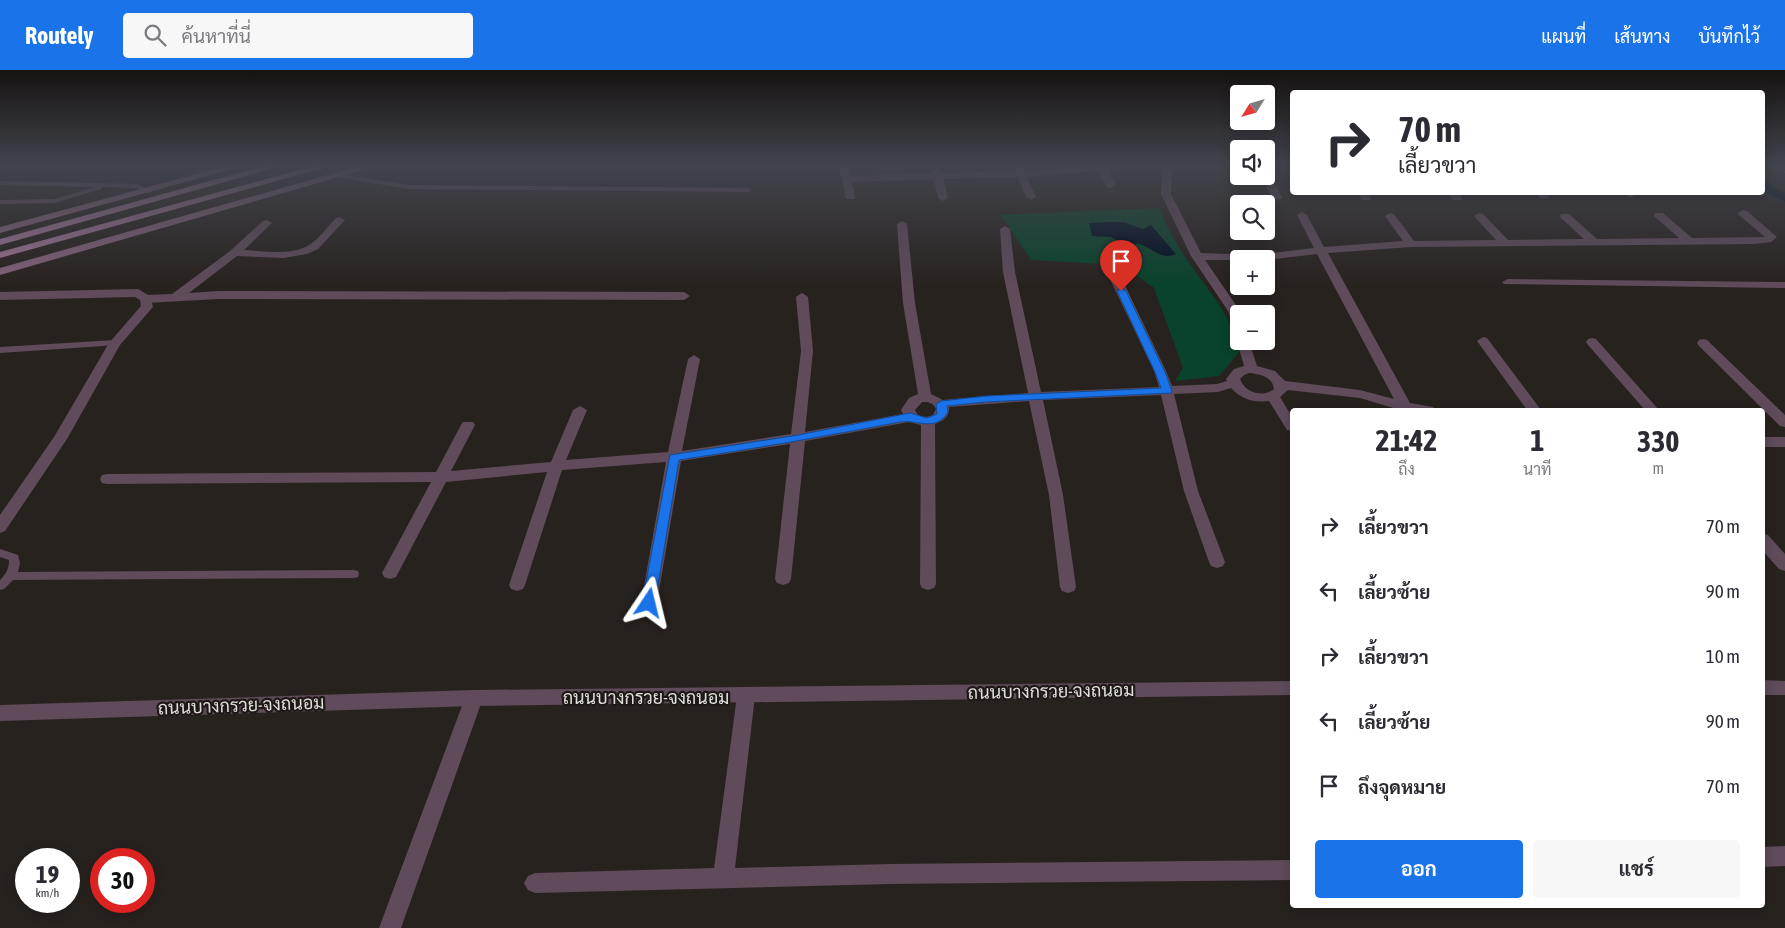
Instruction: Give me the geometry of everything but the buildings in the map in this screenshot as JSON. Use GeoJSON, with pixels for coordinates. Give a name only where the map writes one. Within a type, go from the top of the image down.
{"type":"FeatureCollection","features":[{"type":"Feature","properties":{"kind":"main road"},"geometry":{"type":"LineString","coordinates":[[0,230],[95,205]]}},
{"type":"Feature","properties":{"kind":"main road"},"geometry":{"type":"LineString","coordinates":[[0,242],[134,205]]}},
{"type":"Feature","properties":{"kind":"main road"},"geometry":{"type":"LineString","coordinates":[[0,255],[183,205]]}},
{"type":"Feature","properties":{"kind":"main road"},"geometry":{"type":"LineString","coordinates":[[0,272],[235,205]]}},
{"type":"Feature","properties":{"kind":"street"},"geometry":{"type":"LineString","coordinates":[[1172,205],[1197,256],[1230,305]]}},
{"type":"Feature","properties":{"kind":"street"},"geometry":{"type":"LineString","coordinates":[[1197,256],[1254,258],[1322,250],[1411,244],[1754,241],[1767,240],[1772,237],[1743,214]]}},
{"type":"Feature","properties":{"kind":"street"},"geometry":{"type":"LineString","coordinates":[[1302,215],[1406,408]]}},
{"type":"Feature","properties":{"kind":"street"},"geometry":{"type":"LineString","coordinates":[[1660,215],[1690,242]]}},
{"type":"Feature","properties":{"kind":"street"},"geometry":{"type":"LineString","coordinates":[[1390,216],[1411,244]]}},
{"type":"Feature","properties":{"kind":"street"},"geometry":{"type":"LineString","coordinates":[[1479,216],[1504,242]]}},
{"type":"Feature","properties":{"kind":"street"},"geometry":{"type":"LineString","coordinates":[[1565,216],[1594,242]]}},
{"type":"Feature","properties":{"kind":"street"},"geometry":{"type":"LineString","coordinates":[[234,252],[283,255],[303,252],[314,247],[340,220]]}},
{"type":"Feature","properties":{"kind":"street"},"geometry":{"type":"LineString","coordinates":[[176,297],[234,252],[267,223]]}},
{"type":"Feature","properties":{"kind":"street"},"geometry":{"type":"LineString","coordinates":[[902,224],[908,303],[925,398]]}},
{"type":"Feature","properties":{"kind":"street"},"geometry":{"type":"LineString","coordinates":[[1005,229],[1008,272],[1056,495],[1068,587]]}},
{"type":"Feature","properties":{"kind":"street"},"geometry":{"type":"LineString","coordinates":[[1114,275],[1160,372],[1167,391],[1191,491],[1217,562]]}},
{"type":"Feature","properties":{"kind":"street"},"geometry":{"type":"LineString","coordinates":[[1508,282],[1784,284]]}},
{"type":"Feature","properties":{"kind":"street"},"geometry":{"type":"LineString","coordinates":[[4,294],[138,293],[146,299],[176,297],[684,296]]}},
{"type":"Feature","properties":{"kind":"street"},"geometry":{"type":"LineString","coordinates":[[783,579],[807,351],[802,297]]}},
{"type":"Feature","properties":{"kind":"street"},"geometry":{"type":"LineString","coordinates":[[0,527],[60,439],[115,343],[147,306],[146,299]]}},
{"type":"Feature","properties":{"kind":"street"},"geometry":{"type":"LineString","coordinates":[[1483,341],[1533,408]]}},
{"type":"Feature","properties":{"kind":"street"},"geometry":{"type":"LineString","coordinates":[[1592,342],[1650,408]]}},
{"type":"Feature","properties":{"kind":"street"},"geometry":{"type":"LineString","coordinates":[[1703,343],[1785,424]]}},
{"type":"Feature","properties":{"kind":"street"},"geometry":{"type":"LineString","coordinates":[[1246,350],[1251,369]]}},
{"type":"Feature","properties":{"kind":"street"},"geometry":{"type":"LineString","coordinates":[[649,603],[674,457],[694,360]]}},
{"type":"Feature","properties":{"kind":"street"},"geometry":{"type":"LineString","coordinates":[[1281,385],[1281,390],[1272,396],[1257,397],[1242,392],[1233,379],[1239,372],[1251,369],[1259,370],[1274,376],[1281,385],[1360,394],[1406,408]]}},
{"type":"Feature","properties":{"kind":"street"},"geometry":{"type":"LineString","coordinates":[[941,404],[986,399],[1218,388],[1234,383]]}},
{"type":"Feature","properties":{"kind":"street"},"geometry":{"type":"LineString","coordinates":[[1272,396],[1290,424]]}},
{"type":"Feature","properties":{"kind":"street"},"geometry":{"type":"LineString","coordinates":[[107,479],[441,477],[642,458],[674,457],[798,438],[910,417],[915,420],[928,421],[941,416],[943,412],[941,404],[937,400],[925,398],[914,401],[910,404],[908,410],[910,417]]}},
{"type":"Feature","properties":{"kind":"street"},"geometry":{"type":"LineString","coordinates":[[517,585],[556,466],[580,410]]}},
{"type":"Feature","properties":{"kind":"street"},"geometry":{"type":"LineString","coordinates":[[928,421],[928,584]]}},
{"type":"Feature","properties":{"kind":"street"},"geometry":{"type":"LineString","coordinates":[[390,573],[468,425]]}},
{"type":"Feature","properties":{"kind":"street"},"geometry":{"type":"LineString","coordinates":[[1765,442],[1785,442]]}},
{"type":"Feature","properties":{"kind":"street"},"geometry":{"type":"LineString","coordinates":[[1765,542],[1785,565]]}},
{"type":"Feature","properties":{"kind":"street"},"geometry":{"type":"LineString","coordinates":[[1765,687],[1785,688]]}},
{"type":"Feature","properties":{"kind":"street","name":"ถนนบางกรวย-จงถนอม"},"geometry":{"type":"LineString","coordinates":[[0,713],[474,698],[1290,688]]}},
{"type":"Feature","properties":{"kind":"street"},"geometry":{"type":"LineString","coordinates":[[723,878],[746,696]]}},
{"type":"Feature","properties":{"kind":"street"},"geometry":{"type":"LineString","coordinates":[[390,928],[474,698]]}},
{"type":"Feature","properties":{"kind":"street"},"geometry":{"type":"LineString","coordinates":[[1765,857],[1785,856]]}},
{"type":"Feature","properties":{"kind":"street"},"geometry":{"type":"LineString","coordinates":[[535,883],[890,874],[1290,870]]}},
{"type":"Feature","properties":{"kind":"lane"},"geometry":{"type":"LineString","coordinates":[[0,350],[115,343]]}},
{"type":"Feature","properties":{"kind":"lane"},"geometry":{"type":"LineString","coordinates":[[0,553],[14,558],[16,565],[11,576],[0,586]]}},
{"type":"Feature","properties":{"kind":"lane"},"geometry":{"type":"LineString","coordinates":[[11,576],[354,574]]}},
{"type":"Feature","properties":{"kind":"green space"},"geometry":{"type":"Polygon","coordinates":[[[1159,208],[1188,262],[1230,323],[1230,350],[1240,351],[1219,376],[1175,381],[1183,368],[1154,288],[1123,265],[1031,260],[1001,215],[1159,208]]]}},
{"type":"Feature","properties":{"kind":"water"},"geometry":{"type":"Polygon","coordinates":[[[1123,222],[1143,229],[1151,225],[1176,254],[1171,256],[1161,255],[1139,244],[1119,245],[1118,241],[1111,237],[1092,236],[1089,223],[1123,222]]]}},
{"type":"Feature","properties":{"kind":"route"},"geometry":{"type":"LineString","coordinates":[[649,603],[674,457],[798,438],[910,417],[915,420],[928,421],[941,416],[943,412],[941,404],[986,399],[1167,391],[1160,372],[1121,291]]}}]}
